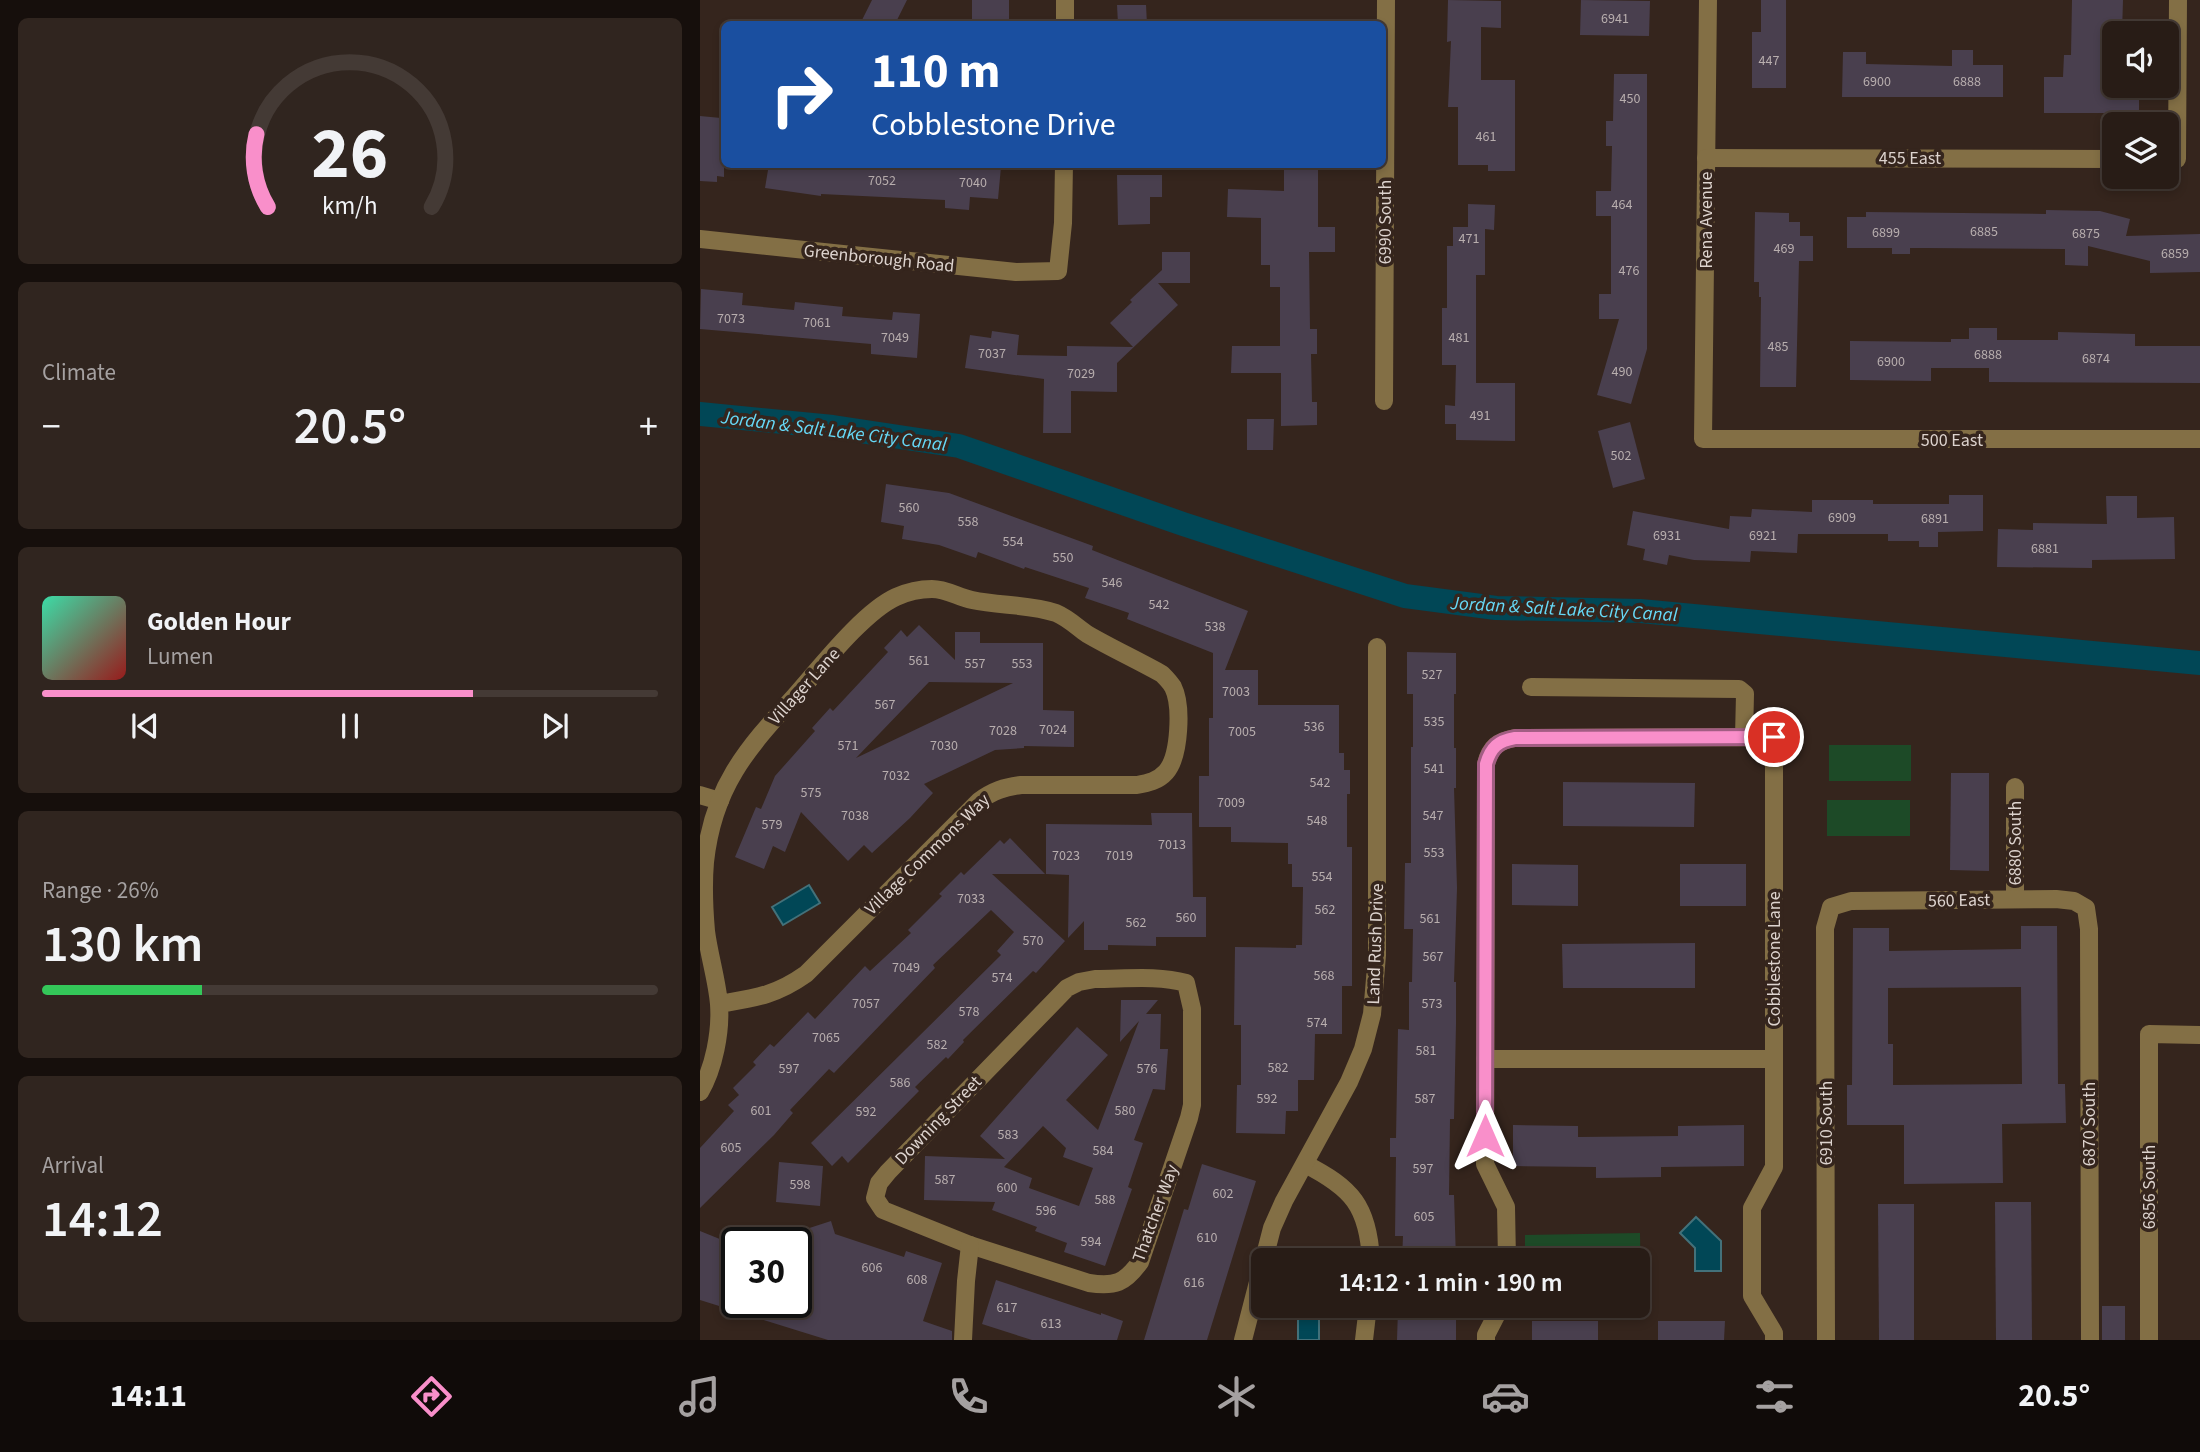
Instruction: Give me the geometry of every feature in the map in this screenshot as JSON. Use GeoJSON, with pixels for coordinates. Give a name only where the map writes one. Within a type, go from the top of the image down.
{"type":"FeatureCollection","features":[{"type":"Feature","properties":{"kind":"street"},"geometry":{"type":"LineString","coordinates":[[1065,0],[1065,21]]}},
{"type":"Feature","properties":{"kind":"street","name":"6990 South"},"geometry":{"type":"LineString","coordinates":[[1386,0],[1386,21]]}},
{"type":"Feature","properties":{"kind":"street","name":"Rena Avenue"},"geometry":{"type":"LineString","coordinates":[[1703,439],[1708,0]]}},
{"type":"Feature","properties":{"kind":"street"},"geometry":{"type":"LineString","coordinates":[[2174,112],[2178,0]]}},
{"type":"Feature","properties":{"kind":"street","name":"455 East"},"geometry":{"type":"LineString","coordinates":[[1706,158],[2102,159]]}},
{"type":"Feature","properties":{"kind":"street","name":"Greenborough Road"},"geometry":{"type":"LineString","coordinates":[[700,239],[1016,272],[1058,271],[1063,223],[1064,168]]}},
{"type":"Feature","properties":{"kind":"street","name":"6990 South"},"geometry":{"type":"LineString","coordinates":[[1384,401],[1385,168]]}},
{"type":"Feature","properties":{"kind":"street","name":"500 East"},"geometry":{"type":"LineString","coordinates":[[1703,439],[2200,439]]}},
{"type":"Feature","properties":{"kind":"street","name":"Villager Lane"},"geometry":{"type":"LineString","coordinates":[[700,1092],[712,1059],[718,1029],[719,1004],[706,929],[703,887],[706,858],[720,801],[733,771],[751,746],[841,644],[873,612],[893,598],[912,590],[933,589],[970,600],[1044,610],[1058,614],[1162,674],[1172,684],[1176,695]]}},
{"type":"Feature","properties":{"kind":"street","name":"Land Rush Drive"},"geometry":{"type":"LineString","coordinates":[[1243,1340],[1272,1228],[1283,1201],[1349,1082],[1363,1049],[1372,1014],[1377,955],[1377,647]]}},
{"type":"Feature","properties":{"kind":"street"},"geometry":{"type":"LineString","coordinates":[[1531,687],[1739,689],[1745,694],[1744,737]]}},
{"type":"Feature","properties":{"kind":"street","name":"Village Commons Way"},"geometry":{"type":"LineString","coordinates":[[719,1004],[767,995],[788,987],[806,974],[991,792],[1021,785],[1137,785],[1153,781],[1164,774],[1173,763],[1177,746],[1176,695]]}},
{"type":"Feature","properties":{"kind":"street","name":"Cobblestone Lane"},"geometry":{"type":"LineString","coordinates":[[1507,1248],[1506,1207],[1485,1164],[1486,764],[1489,754],[1495,744],[1515,738],[1774,737],[1774,1167],[1752,1208],[1752,1296],[1774,1333],[1774,1340]]}},
{"type":"Feature","properties":{"kind":"street","name":"6880 South"},"geometry":{"type":"LineString","coordinates":[[2015,787],[2015,899]]}},
{"type":"Feature","properties":{"kind":"street"},"geometry":{"type":"LineString","coordinates":[[700,795],[720,801]]}},
{"type":"Feature","properties":{"kind":"street","name":"560 East"},"geometry":{"type":"LineString","coordinates":[[1831,906],[1851,901],[2056,899],[2074,901],[2086,908]]}},
{"type":"Feature","properties":{"kind":"street","name":"6910 South"},"geometry":{"type":"LineString","coordinates":[[1826,1340],[1825,928],[1831,906]]}},
{"type":"Feature","properties":{"kind":"street","name":"6870 South"},"geometry":{"type":"LineString","coordinates":[[2086,908],[2089,929],[2090,1340]]}},
{"type":"Feature","properties":{"kind":"street","name":"Downing Street"},"geometry":{"type":"LineString","coordinates":[[970,1245],[883,1210],[875,1198],[879,1183],[1066,988],[1095,979],[1160,979],[1186,983]]}},
{"type":"Feature","properties":{"kind":"street","name":"Thatcher Way"},"geometry":{"type":"LineString","coordinates":[[970,1245],[1104,1286],[1119,1283],[1132,1274],[1140,1262],[1189,1118],[1192,1093],[1192,1009],[1186,983]]}},
{"type":"Feature","properties":{"kind":"street","name":"6856 South"},"geometry":{"type":"LineString","coordinates":[[2149,1340],[2149,1034],[2200,1035]]}},
{"type":"Feature","properties":{"kind":"street"},"geometry":{"type":"LineString","coordinates":[[1485,1059],[1774,1059]]}},
{"type":"Feature","properties":{"kind":"street"},"geometry":{"type":"LineString","coordinates":[[1305,1164],[1345,1189],[1358,1206],[1367,1227],[1370,1248]]}},
{"type":"Feature","properties":{"kind":"street"},"geometry":{"type":"LineString","coordinates":[[963,1340],[970,1245]]}},
{"type":"Feature","properties":{"kind":"street"},"geometry":{"type":"LineString","coordinates":[[1364,1340],[1367,1318]]}},
{"type":"Feature","properties":{"kind":"street"},"geometry":{"type":"LineString","coordinates":[[1486,1340],[1495,1318]]}},
{"type":"Feature","properties":{"kind":"green space"},"geometry":{"type":"Polygon","coordinates":[[[1829,745],[1911,745],[1911,781],[1829,781],[1829,745]]]}},
{"type":"Feature","properties":{"kind":"green space"},"geometry":{"type":"Polygon","coordinates":[[[1827,800],[1910,800],[1910,836],[1827,836],[1827,800]]]}},
{"type":"Feature","properties":{"kind":"green space"},"geometry":{"type":"Polygon","coordinates":[[[1640,1233],[1640,1248],[1525,1248],[1525,1235],[1640,1233]]]}},
{"type":"Feature","properties":{"kind":"water"},"geometry":{"type":"Polygon","coordinates":[[[809,885],[820,903],[783,925],[772,907],[809,885]]]}},
{"type":"Feature","properties":{"kind":"water"},"geometry":{"type":"Polygon","coordinates":[[[1696,1217],[1721,1241],[1721,1271],[1695,1271],[1695,1248],[1680,1233],[1696,1217]]]}},
{"type":"Feature","properties":{"kind":"water"},"geometry":{"type":"Polygon","coordinates":[[[1298,1318],[1319,1318],[1319,1340],[1298,1340],[1298,1318]]]}},
{"type":"Feature","properties":{"kind":"building"},"geometry":{"type":"Polygon","coordinates":[[[872,0],[907,0],[896,21],[862,21],[872,0]]]}},
{"type":"Feature","properties":{"kind":"building"},"geometry":{"type":"Polygon","coordinates":[[[972,0],[1009,0],[1009,21],[972,21],[972,0]]]}},
{"type":"Feature","properties":{"kind":"building"},"geometry":{"type":"Polygon","coordinates":[[[1448,0],[1501,1],[1501,28],[1481,27],[1481,80],[1515,80],[1515,171],[1488,171],[1488,165],[1458,165],[1458,107],[1448,107],[1451,41],[1447,42],[1448,0]]]}},
{"type":"Feature","properties":{"kind":"building"},"geometry":{"type":"Polygon","coordinates":[[[1581,0],[1650,1],[1649,36],[1580,35],[1581,0]]]}},
{"type":"Feature","properties":{"kind":"building"},"geometry":{"type":"Polygon","coordinates":[[[1761,0],[1786,0],[1786,88],[1752,88],[1752,32],[1761,32],[1761,0]]]}},
{"type":"Feature","properties":{"kind":"building"},"geometry":{"type":"Polygon","coordinates":[[[2072,0],[2123,0],[2122,21],[2102,21],[2102,98],[2139,98],[2139,110],[2044,113],[2044,77],[2063,77],[2064,55],[2071,55],[2072,0]]]}},
{"type":"Feature","properties":{"kind":"building"},"geometry":{"type":"Polygon","coordinates":[[[1117,5],[1146,5],[1147,21],[1118,21],[1117,5]]]}},
{"type":"Feature","properties":{"kind":"building"},"geometry":{"type":"Polygon","coordinates":[[[1952,50],[1973,50],[1973,65],[2003,65],[2003,97],[1842,97],[1843,52],[1866,52],[1866,64],[1952,66],[1952,50]]]}},
{"type":"Feature","properties":{"kind":"building"},"geometry":{"type":"Polygon","coordinates":[[[1614,74],[1647,74],[1647,349],[1631,404],[1597,395],[1619,319],[1599,319],[1599,294],[1611,294],[1611,216],[1596,216],[1596,191],[1611,191],[1612,146],[1606,146],[1606,121],[1613,121],[1614,74]]]}},
{"type":"Feature","properties":{"kind":"building"},"geometry":{"type":"Polygon","coordinates":[[[700,116],[721,118],[719,138],[724,177],[717,176],[717,182],[700,181],[700,116]]]}},
{"type":"Feature","properties":{"kind":"building"},"geometry":{"type":"Polygon","coordinates":[[[768,168],[1001,168],[998,199],[970,197],[969,210],[945,208],[945,200],[821,196],[765,188],[768,168]]]}},
{"type":"Feature","properties":{"kind":"building"},"geometry":{"type":"Polygon","coordinates":[[[1284,168],[1318,168],[1318,227],[1335,227],[1335,252],[1309,252],[1310,329],[1317,329],[1317,354],[1311,354],[1312,402],[1317,402],[1317,425],[1281,426],[1281,373],[1231,373],[1232,346],[1280,346],[1280,287],[1270,287],[1270,265],[1261,265],[1261,218],[1227,217],[1228,189],[1284,191],[1284,168]]]}},
{"type":"Feature","properties":{"kind":"building"},"geometry":{"type":"Polygon","coordinates":[[[1117,175],[1162,175],[1162,197],[1150,197],[1150,224],[1118,225],[1117,175]]]}},
{"type":"Feature","properties":{"kind":"building"},"geometry":{"type":"Polygon","coordinates":[[[1468,204],[1495,205],[1494,230],[1485,229],[1485,275],[1476,275],[1476,383],[1515,383],[1515,441],[1456,440],[1456,424],[1445,424],[1445,405],[1455,406],[1456,365],[1442,365],[1442,308],[1447,308],[1447,246],[1453,246],[1453,227],[1468,227],[1468,204]]]}},
{"type":"Feature","properties":{"kind":"building"},"geometry":{"type":"Polygon","coordinates":[[[2046,210],[2100,211],[2130,219],[2126,236],[2200,234],[2200,272],[2150,273],[2150,261],[2088,246],[2088,266],[2065,265],[2065,249],[1910,248],[1910,254],[1892,254],[1892,248],[1847,248],[1847,217],[1866,217],[1866,212],[2046,214],[2046,210]]]}},
{"type":"Feature","properties":{"kind":"building"},"geometry":{"type":"Polygon","coordinates":[[[1755,212],[1789,213],[1789,222],[1800,222],[1800,236],[1813,236],[1813,261],[1799,261],[1796,387],[1760,387],[1761,297],[1759,282],[1754,282],[1755,212]]]}},
{"type":"Feature","properties":{"kind":"building"},"geometry":{"type":"Polygon","coordinates":[[[1162,252],[1190,252],[1190,283],[1158,283],[1178,305],[1117,363],[1117,392],[1071,391],[1071,433],[1043,433],[1044,379],[965,368],[970,335],[991,338],[992,331],[1019,335],[1017,355],[1067,356],[1067,346],[1133,347],[1110,323],[1162,270],[1162,252]]]}},
{"type":"Feature","properties":{"kind":"building"},"geometry":{"type":"Polygon","coordinates":[[[701,289],[743,293],[742,305],[794,310],[795,302],[843,307],[842,316],[892,320],[893,312],[920,314],[917,358],[871,354],[871,344],[700,329],[701,289]]]}},
{"type":"Feature","properties":{"kind":"building"},"geometry":{"type":"Polygon","coordinates":[[[1969,328],[1997,328],[1997,340],[2058,340],[2058,332],[2135,334],[2135,346],[2200,346],[2200,383],[1989,382],[1989,368],[1931,368],[1931,381],[1850,380],[1850,341],[1951,342],[1951,339],[1969,339],[1969,328]]]}},
{"type":"Feature","properties":{"kind":"building"},"geometry":{"type":"Polygon","coordinates":[[[1247,419],[1274,419],[1273,450],[1247,450],[1247,419]]]}},
{"type":"Feature","properties":{"kind":"building"},"geometry":{"type":"Polygon","coordinates":[[[1630,422],[1645,479],[1613,488],[1598,431],[1630,422]]]}},
{"type":"Feature","properties":{"kind":"building"},"geometry":{"type":"Polygon","coordinates":[[[886,484],[949,493],[1093,546],[1092,550],[1248,611],[1225,670],[1258,670],[1258,705],[1339,705],[1339,753],[1344,753],[1344,770],[1350,770],[1347,847],[1352,847],[1352,986],[1342,986],[1342,1034],[1315,1034],[1314,1080],[1298,1080],[1298,1111],[1286,1111],[1285,1134],[1236,1133],[1237,1085],[1241,1085],[1241,1025],[1234,1025],[1235,947],[1296,948],[1296,945],[1302,945],[1303,887],[1292,887],[1288,843],[1231,842],[1231,827],[1199,827],[1199,776],[1209,776],[1209,718],[1213,718],[1213,653],[1127,619],[1129,613],[1085,598],[1089,588],[978,552],[976,558],[939,545],[902,539],[904,526],[881,522],[886,484]]]}},
{"type":"Feature","properties":{"kind":"building"},"geometry":{"type":"Polygon","coordinates":[[[1949,495],[1983,495],[1983,531],[1938,532],[1938,547],[1919,547],[1919,541],[1888,541],[1888,534],[1798,534],[1797,553],[1751,551],[1750,562],[1694,560],[1669,555],[1667,565],[1643,560],[1645,549],[1627,545],[1633,511],[1729,529],[1730,516],[1751,517],[1752,509],[1812,512],[1812,500],[1873,500],[1873,504],[1949,504],[1949,495]]]}},
{"type":"Feature","properties":{"kind":"building"},"geometry":{"type":"Polygon","coordinates":[[[2106,496],[2137,496],[2137,518],[2174,517],[2175,559],[2092,560],[2092,568],[1997,567],[1998,529],[2033,530],[2033,523],[2107,524],[2106,496]]]}},
{"type":"Feature","properties":{"kind":"building"},"geometry":{"type":"Polygon","coordinates":[[[919,625],[955,660],[955,632],[980,632],[980,643],[1043,643],[1043,710],[1074,711],[1074,747],[1024,746],[995,750],[924,784],[933,793],[910,818],[872,853],[864,845],[848,861],[801,812],[785,852],[773,846],[764,869],[735,857],[756,807],[761,809],[775,776],[815,731],[812,728],[830,708],[833,711],[888,652],[884,648],[901,630],[907,637],[919,625]],[[929,682],[856,758],[1013,683],[929,682]]]}},
{"type":"Feature","properties":{"kind":"building"},"geometry":{"type":"Polygon","coordinates":[[[1407,652],[1456,653],[1456,1024],[1454,1119],[1450,1119],[1449,1195],[1454,1195],[1456,1248],[1402,1248],[1403,1236],[1395,1236],[1396,1157],[1390,1157],[1390,1138],[1396,1138],[1398,1029],[1409,1030],[1409,982],[1412,982],[1413,929],[1404,929],[1405,863],[1411,863],[1413,747],[1413,694],[1407,694],[1407,652]]]}},
{"type":"Feature","properties":{"kind":"building"},"geometry":{"type":"Polygon","coordinates":[[[1951,773],[1989,773],[1989,871],[1950,870],[1951,773]]]}},
{"type":"Feature","properties":{"kind":"building"},"geometry":{"type":"Polygon","coordinates":[[[1563,782],[1695,783],[1694,827],[1563,826],[1563,782]]]}},
{"type":"Feature","properties":{"kind":"building"},"geometry":{"type":"Polygon","coordinates":[[[1151,813],[1192,813],[1193,897],[1206,897],[1206,937],[1156,937],[1156,946],[1108,945],[1108,950],[1084,950],[1084,921],[1068,938],[1069,875],[1046,874],[1046,824],[1152,825],[1151,813]]]}},
{"type":"Feature","properties":{"kind":"building"},"geometry":{"type":"Polygon","coordinates":[[[1010,838],[1045,874],[992,874],[1065,941],[1036,973],[1033,971],[963,1040],[948,1059],[946,1057],[915,1087],[919,1091],[848,1163],[842,1156],[832,1166],[811,1143],[1001,955],[997,951],[1014,932],[991,910],[933,965],[935,968],[834,1073],[829,1069],[790,1110],[793,1113],[774,1135],[700,1208],[700,1148],[734,1111],[728,1105],[739,1095],[733,1088],[756,1065],[753,1062],[770,1044],[774,1047],[808,1012],[815,1019],[865,966],[870,971],[911,933],[908,930],[942,896],[939,894],[961,872],[964,875],[1000,840],[1004,844],[1010,838]]]}},
{"type":"Feature","properties":{"kind":"building"},"geometry":{"type":"Polygon","coordinates":[[[1512,864],[1578,865],[1578,906],[1512,905],[1512,864]]]}},
{"type":"Feature","properties":{"kind":"building"},"geometry":{"type":"Polygon","coordinates":[[[1680,864],[1746,864],[1746,906],[1680,906],[1680,864]]]}},
{"type":"Feature","properties":{"kind":"building"},"geometry":{"type":"Polygon","coordinates":[[[2021,926],[2057,926],[2058,1084],[2065,1084],[2066,1123],[2002,1124],[2003,1183],[1904,1184],[1904,1125],[1847,1125],[1847,1085],[1852,1085],[1853,928],[1889,928],[1889,951],[2021,949],[2021,926]],[[2021,987],[1888,988],[1888,1044],[1893,1044],[1893,1085],[2022,1084],[2021,987]]]}},
{"type":"Feature","properties":{"kind":"building"},"geometry":{"type":"Polygon","coordinates":[[[1695,943],[1695,988],[1563,988],[1562,944],[1695,943]]]}},
{"type":"Feature","properties":{"kind":"building"},"geometry":{"type":"Polygon","coordinates":[[[1121,1000],[1158,1000],[1146,1014],[1161,1014],[1160,1049],[1168,1049],[1165,1090],[1153,1089],[1134,1140],[1143,1143],[1128,1187],[1132,1189],[1105,1266],[1064,1252],[1067,1243],[1035,1231],[1037,1227],[992,1210],[995,1202],[924,1200],[925,1156],[1005,1159],[980,1136],[1077,1027],[1108,1055],[1066,1100],[1098,1130],[1139,1021],[1120,1042],[1121,1000]],[[1043,1126],[1004,1167],[1032,1178],[1029,1188],[1079,1206],[1093,1168],[1063,1157],[1066,1148],[1043,1126]]]}},
{"type":"Feature","properties":{"kind":"building"},"geometry":{"type":"Polygon","coordinates":[[[1513,1125],[1578,1126],[1578,1137],[1678,1136],[1678,1126],[1744,1125],[1744,1166],[1661,1167],[1661,1177],[1596,1178],[1596,1167],[1513,1166],[1513,1125]]]}},
{"type":"Feature","properties":{"kind":"building"},"geometry":{"type":"Polygon","coordinates":[[[779,1162],[823,1166],[820,1206],[776,1202],[779,1162]]]}},
{"type":"Feature","properties":{"kind":"building"},"geometry":{"type":"Polygon","coordinates":[[[1202,1164],[1256,1181],[1207,1340],[1144,1340],[1184,1209],[1188,1210],[1202,1164]]]}},
{"type":"Feature","properties":{"kind":"building"},"geometry":{"type":"Polygon","coordinates":[[[1995,1202],[2031,1202],[2032,1340],[1996,1340],[1995,1202]]]}},
{"type":"Feature","properties":{"kind":"building"},"geometry":{"type":"Polygon","coordinates":[[[1878,1204],[1914,1204],[1914,1340],[1879,1340],[1878,1204]]]}},
{"type":"Feature","properties":{"kind":"building"},"geometry":{"type":"Polygon","coordinates":[[[831,1221],[835,1234],[904,1257],[906,1251],[942,1263],[923,1321],[952,1331],[952,1340],[828,1340],[758,1318],[812,1318],[812,1227],[831,1221]]]}},
{"type":"Feature","properties":{"kind":"building"},"geometry":{"type":"Polygon","coordinates":[[[700,1231],[721,1240],[721,1307],[700,1300],[700,1231]]]}},
{"type":"Feature","properties":{"kind":"building"},"geometry":{"type":"Polygon","coordinates":[[[996,1280],[1123,1321],[1117,1340],[1032,1340],[982,1324],[996,1280]]]}},
{"type":"Feature","properties":{"kind":"building"},"geometry":{"type":"Polygon","coordinates":[[[2102,1306],[2125,1306],[2125,1340],[2102,1340],[2102,1306]]]}},
{"type":"Feature","properties":{"kind":"building"},"geometry":{"type":"Polygon","coordinates":[[[1398,1318],[1456,1318],[1456,1340],[1397,1340],[1398,1318]]]}},
{"type":"Feature","properties":{"kind":"building"},"geometry":{"type":"Polygon","coordinates":[[[1532,1321],[1598,1321],[1598,1340],[1532,1340],[1532,1321]]]}},
{"type":"Feature","properties":{"kind":"building"},"geometry":{"type":"Polygon","coordinates":[[[1658,1321],[1725,1321],[1724,1340],[1658,1340],[1658,1321]]]}},
{"type":"Feature","properties":{"kind":"waterway","name":"Jordan & Salt Lake City Canal"},"geometry":{"type":"LineString","coordinates":[[700,414],[833,427],[959,446],[1183,524],[1405,596],[1496,608],[1640,611],[2200,663]]}},
{"type":"Feature","properties":{"kind":"route"},"geometry":{"type":"LineString","coordinates":[[1485,1136],[1486,764],[1495,744],[1515,738],[1774,737]]}}]}
